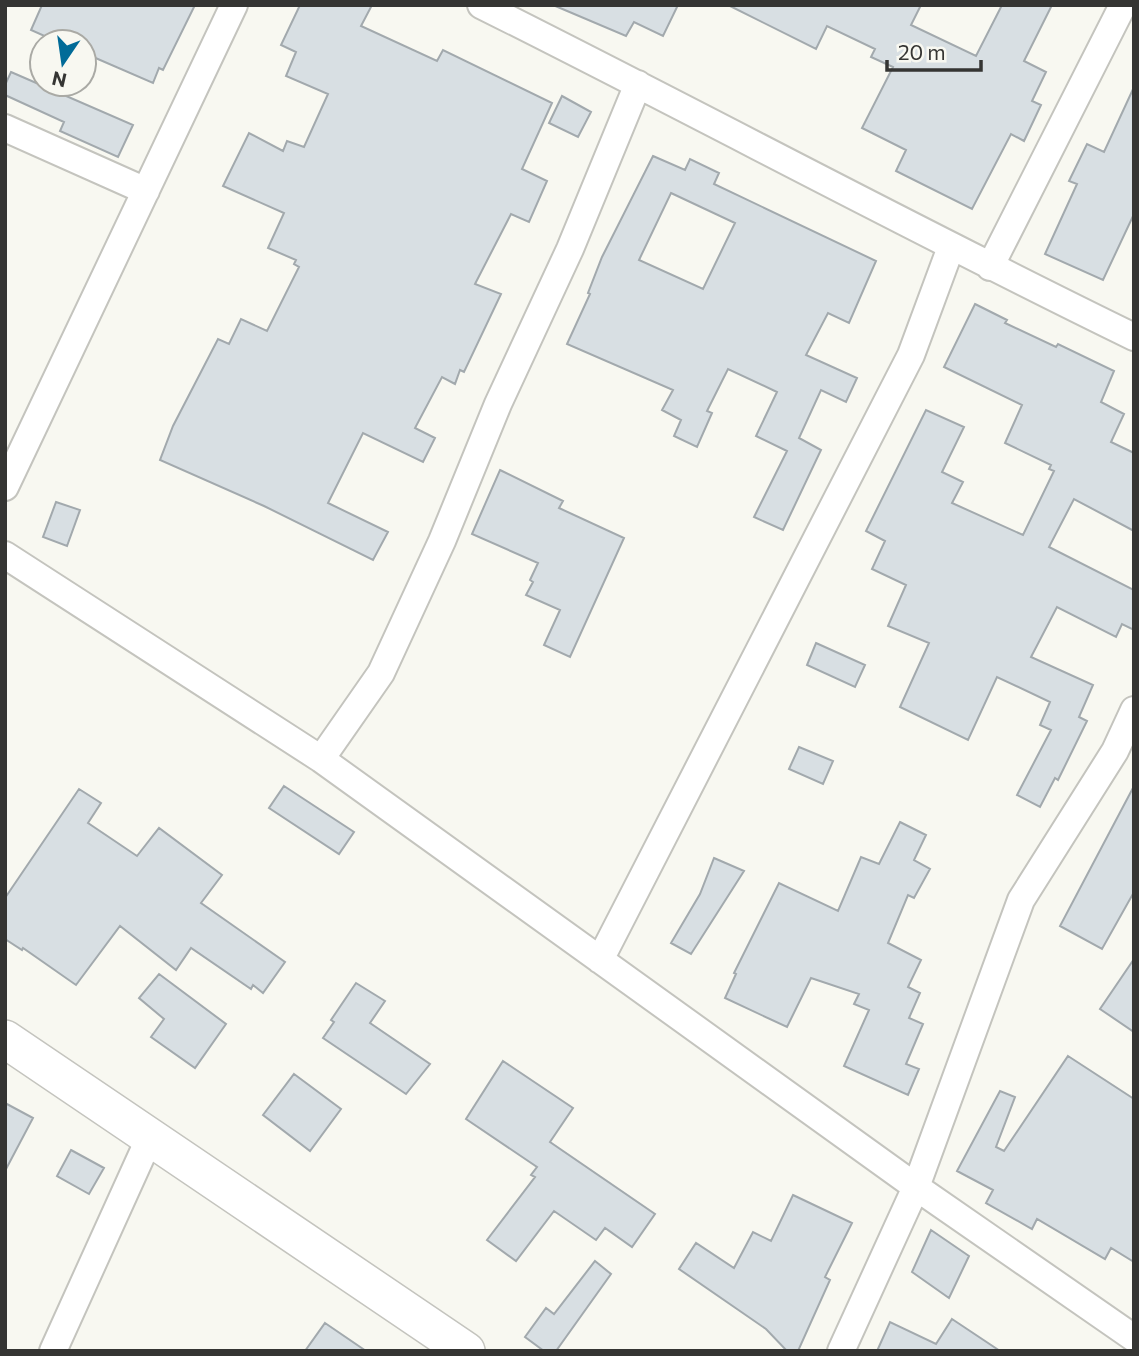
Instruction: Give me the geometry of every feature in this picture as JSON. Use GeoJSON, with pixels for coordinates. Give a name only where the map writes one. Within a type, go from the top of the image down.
{"type":"FeatureCollection","features":[{"type":"Feature","properties":{"kind":"street"},"geometry":{"type":"LineString","coordinates":[[5,486],[234,5]]}},
{"type":"Feature","properties":{"kind":"street"},"geometry":{"type":"LineString","coordinates":[[481,5],[990,267],[1134,337]]}},
{"type":"Feature","properties":{"kind":"street"},"geometry":{"type":"LineString","coordinates":[[990,267],[1123,5]]}},
{"type":"Feature","properties":{"kind":"street"},"geometry":{"type":"LineString","coordinates":[[321,759],[387,661],[442,541],[498,404],[570,249],[638,84]]}},
{"type":"Feature","properties":{"kind":"street"},"geometry":{"type":"LineString","coordinates":[[5,128],[146,191]]}},
{"type":"Feature","properties":{"kind":"street"},"geometry":{"type":"LineString","coordinates":[[600,960],[911,355],[951,247]]}},
{"type":"Feature","properties":{"kind":"street"},"geometry":{"type":"LineString","coordinates":[[5,555],[321,759],[916,1187],[1134,1338]]}},
{"type":"Feature","properties":{"kind":"street"},"geometry":{"type":"LineString","coordinates":[[841,1351],[916,1187],[1021,900],[1115,751],[1134,710]]}},
{"type":"Feature","properties":{"kind":"street"},"geometry":{"type":"LineString","coordinates":[[5,1039],[465,1350]]}},
{"type":"Feature","properties":{"kind":"street"},"geometry":{"type":"LineString","coordinates":[[53,1351],[150,1137]]}},
{"type":"Feature","properties":{"kind":"building"},"geometry":{"type":"Polygon","coordinates":[[[42,5],[195,5],[163,70],[159,68],[153,83],[98,59],[98,28],[32,28],[42,5]]]}},
{"type":"Feature","properties":{"kind":"building"},"geometry":{"type":"Polygon","coordinates":[[[300,5],[372,5],[361,26],[437,61],[443,50],[552,103],[522,169],[547,181],[529,222],[511,214],[475,284],[501,294],[464,372],[460,370],[455,384],[442,377],[415,428],[435,438],[423,462],[363,433],[328,503],[388,532],[373,560],[264,506],[160,460],[173,426],[218,339],[229,344],[241,319],[267,331],[299,267],[294,264],[296,260],[268,248],[284,213],[223,186],[249,133],[283,151],[287,141],[304,147],[328,94],[286,76],[296,52],[281,45],[300,5]]]}},
{"type":"Feature","properties":{"kind":"building"},"geometry":{"type":"Polygon","coordinates":[[[553,5],[678,5],[663,36],[634,22],[626,36],[553,5]]]}},
{"type":"Feature","properties":{"kind":"building"},"geometry":{"type":"Polygon","coordinates":[[[728,5],[921,5],[911,25],[976,56],[1002,5],[1052,5],[1024,61],[1046,72],[1032,101],[1041,105],[1024,141],[1011,134],[972,209],[896,171],[906,150],[862,128],[893,67],[871,57],[875,49],[827,26],[816,49],[728,5]]]}},
{"type":"Feature","properties":{"kind":"building"},"geometry":{"type":"Polygon","coordinates":[[[11,72],[28,79],[28,98],[71,98],[133,125],[118,157],[60,131],[64,122],[5,95],[5,85],[11,72]]]}},
{"type":"Feature","properties":{"kind":"building"},"geometry":{"type":"Polygon","coordinates":[[[1134,87],[1134,214],[1103,280],[1045,254],[1077,184],[1069,181],[1087,144],[1104,152],[1134,87]]]}},
{"type":"Feature","properties":{"kind":"building"},"geometry":{"type":"Polygon","coordinates":[[[562,96],[591,112],[578,137],[549,123],[562,96]]]}},
{"type":"Feature","properties":{"kind":"building"},"geometry":{"type":"Polygon","coordinates":[[[653,156],[685,170],[690,159],[719,173],[714,184],[876,261],[849,323],[828,313],[806,355],[857,378],[846,402],[821,390],[799,438],[821,450],[783,530],[754,517],[787,451],[756,436],[777,392],[728,369],[707,411],[712,413],[697,447],[674,436],[681,420],[662,410],[673,390],[567,344],[590,294],[588,293],[602,257],[653,156]],[[671,193],[639,260],[703,289],[735,223],[671,193]]]}},
{"type":"Feature","properties":{"kind":"building"},"geometry":{"type":"Polygon","coordinates":[[[975,304],[1007,320],[1005,323],[1056,347],[1058,344],[1114,371],[1101,402],[1124,414],[1111,442],[1134,453],[1134,531],[1074,499],[1049,547],[1134,590],[1134,630],[1122,624],[1116,637],[1057,607],[1031,657],[1093,685],[1079,717],[1087,721],[1058,780],[1055,778],[1040,807],[1017,795],[1051,730],[1040,725],[1050,702],[997,677],[968,740],[900,707],[929,643],[888,626],[906,585],[872,569],[885,541],[866,531],[926,410],[964,427],[942,472],[963,482],[952,503],[1023,535],[1054,471],[1049,469],[1051,465],[1005,443],[1022,405],[944,367],[975,304]]]}},
{"type":"Feature","properties":{"kind":"building"},"geometry":{"type":"Polygon","coordinates":[[[500,470],[563,501],[559,508],[624,538],[570,657],[544,645],[560,610],[526,595],[538,563],[472,534],[500,470]]]}},
{"type":"Feature","properties":{"kind":"building"},"geometry":{"type":"Polygon","coordinates":[[[56,502],[80,510],[67,546],[43,537],[56,502]]]}},
{"type":"Feature","properties":{"kind":"building"},"geometry":{"type":"Polygon","coordinates":[[[816,643],[865,665],[855,687],[807,665],[816,643]]]}},
{"type":"Feature","properties":{"kind":"building"},"geometry":{"type":"Polygon","coordinates":[[[799,747],[833,761],[823,784],[789,769],[799,747]]]}},
{"type":"Feature","properties":{"kind":"building"},"geometry":{"type":"Polygon","coordinates":[[[284,786],[354,832],[339,854],[269,808],[284,786]]]}},
{"type":"Feature","properties":{"kind":"building"},"geometry":{"type":"Polygon","coordinates":[[[1134,786],[1134,892],[1102,949],[1060,926],[1134,786]]]}},
{"type":"Feature","properties":{"kind":"building"},"geometry":{"type":"Polygon","coordinates":[[[79,789],[101,803],[88,823],[137,856],[159,828],[222,875],[201,903],[285,962],[263,993],[253,985],[251,989],[191,948],[176,970],[120,926],[76,985],[23,948],[22,950],[5,939],[5,898],[79,789]]]}},
{"type":"Feature","properties":{"kind":"building"},"geometry":{"type":"Polygon","coordinates":[[[900,822],[926,835],[914,860],[930,869],[914,898],[908,895],[888,943],[921,960],[908,987],[920,993],[909,1018],[923,1024],[906,1064],[919,1069],[908,1095],[844,1066],[869,1010],[854,1004],[859,994],[811,978],[787,1027],[725,998],[736,974],[734,973],[779,883],[838,911],[861,857],[879,864],[900,822]]]}},
{"type":"Feature","properties":{"kind":"building"},"geometry":{"type":"Polygon","coordinates":[[[714,858],[744,871],[691,954],[671,943],[700,894],[714,858]]]}},
{"type":"Feature","properties":{"kind":"building"},"geometry":{"type":"Polygon","coordinates":[[[1134,959],[1134,1032],[1100,1009],[1134,959]]]}},
{"type":"Feature","properties":{"kind":"building"},"geometry":{"type":"Polygon","coordinates":[[[159,974],[226,1024],[195,1068],[151,1037],[164,1019],[139,998],[159,974]]]}},
{"type":"Feature","properties":{"kind":"building"},"geometry":{"type":"Polygon","coordinates":[[[356,983],[385,1001],[370,1023],[430,1064],[406,1094],[323,1038],[334,1022],[331,1020],[356,983]]]}},
{"type":"Feature","properties":{"kind":"building"},"geometry":{"type":"Polygon","coordinates":[[[1068,1056],[1134,1099],[1134,1262],[1111,1248],[1105,1259],[1037,1219],[1032,1229],[986,1203],[993,1190],[957,1171],[1000,1091],[1015,1097],[996,1147],[1004,1151],[1068,1056]]]}},
{"type":"Feature","properties":{"kind":"building"},"geometry":{"type":"Polygon","coordinates":[[[503,1061],[573,1108],[550,1142],[655,1214],[632,1247],[605,1228],[596,1240],[554,1211],[516,1261],[487,1240],[535,1177],[531,1175],[537,1167],[466,1119],[503,1061]]]}},
{"type":"Feature","properties":{"kind":"building"},"geometry":{"type":"Polygon","coordinates":[[[294,1074],[341,1109],[310,1151],[263,1115],[294,1074]]]}},
{"type":"Feature","properties":{"kind":"building"},"geometry":{"type":"Polygon","coordinates":[[[5,1103],[33,1118],[5,1171],[5,1103]]]}},
{"type":"Feature","properties":{"kind":"building"},"geometry":{"type":"Polygon","coordinates":[[[71,1150],[104,1168],[89,1194],[57,1176],[71,1150]]]}},
{"type":"Feature","properties":{"kind":"building"},"geometry":{"type":"Polygon","coordinates":[[[793,1195],[852,1223],[825,1277],[830,1280],[798,1351],[787,1351],[766,1329],[679,1269],[696,1243],[734,1268],[753,1232],[771,1241],[793,1195]]]}},
{"type":"Feature","properties":{"kind":"building"},"geometry":{"type":"Polygon","coordinates":[[[931,1230],[969,1256],[949,1298],[912,1272],[931,1230]]]}},
{"type":"Feature","properties":{"kind":"building"},"geometry":{"type":"Polygon","coordinates":[[[595,1261],[611,1274],[556,1351],[544,1351],[525,1337],[546,1308],[554,1314],[595,1261]]]}},
{"type":"Feature","properties":{"kind":"building"},"geometry":{"type":"Polygon","coordinates":[[[952,1319],[1000,1351],[877,1351],[890,1322],[936,1344],[952,1319]]]}},
{"type":"Feature","properties":{"kind":"building"},"geometry":{"type":"Polygon","coordinates":[[[325,1323],[366,1351],[305,1351],[325,1323]]]}}]}
